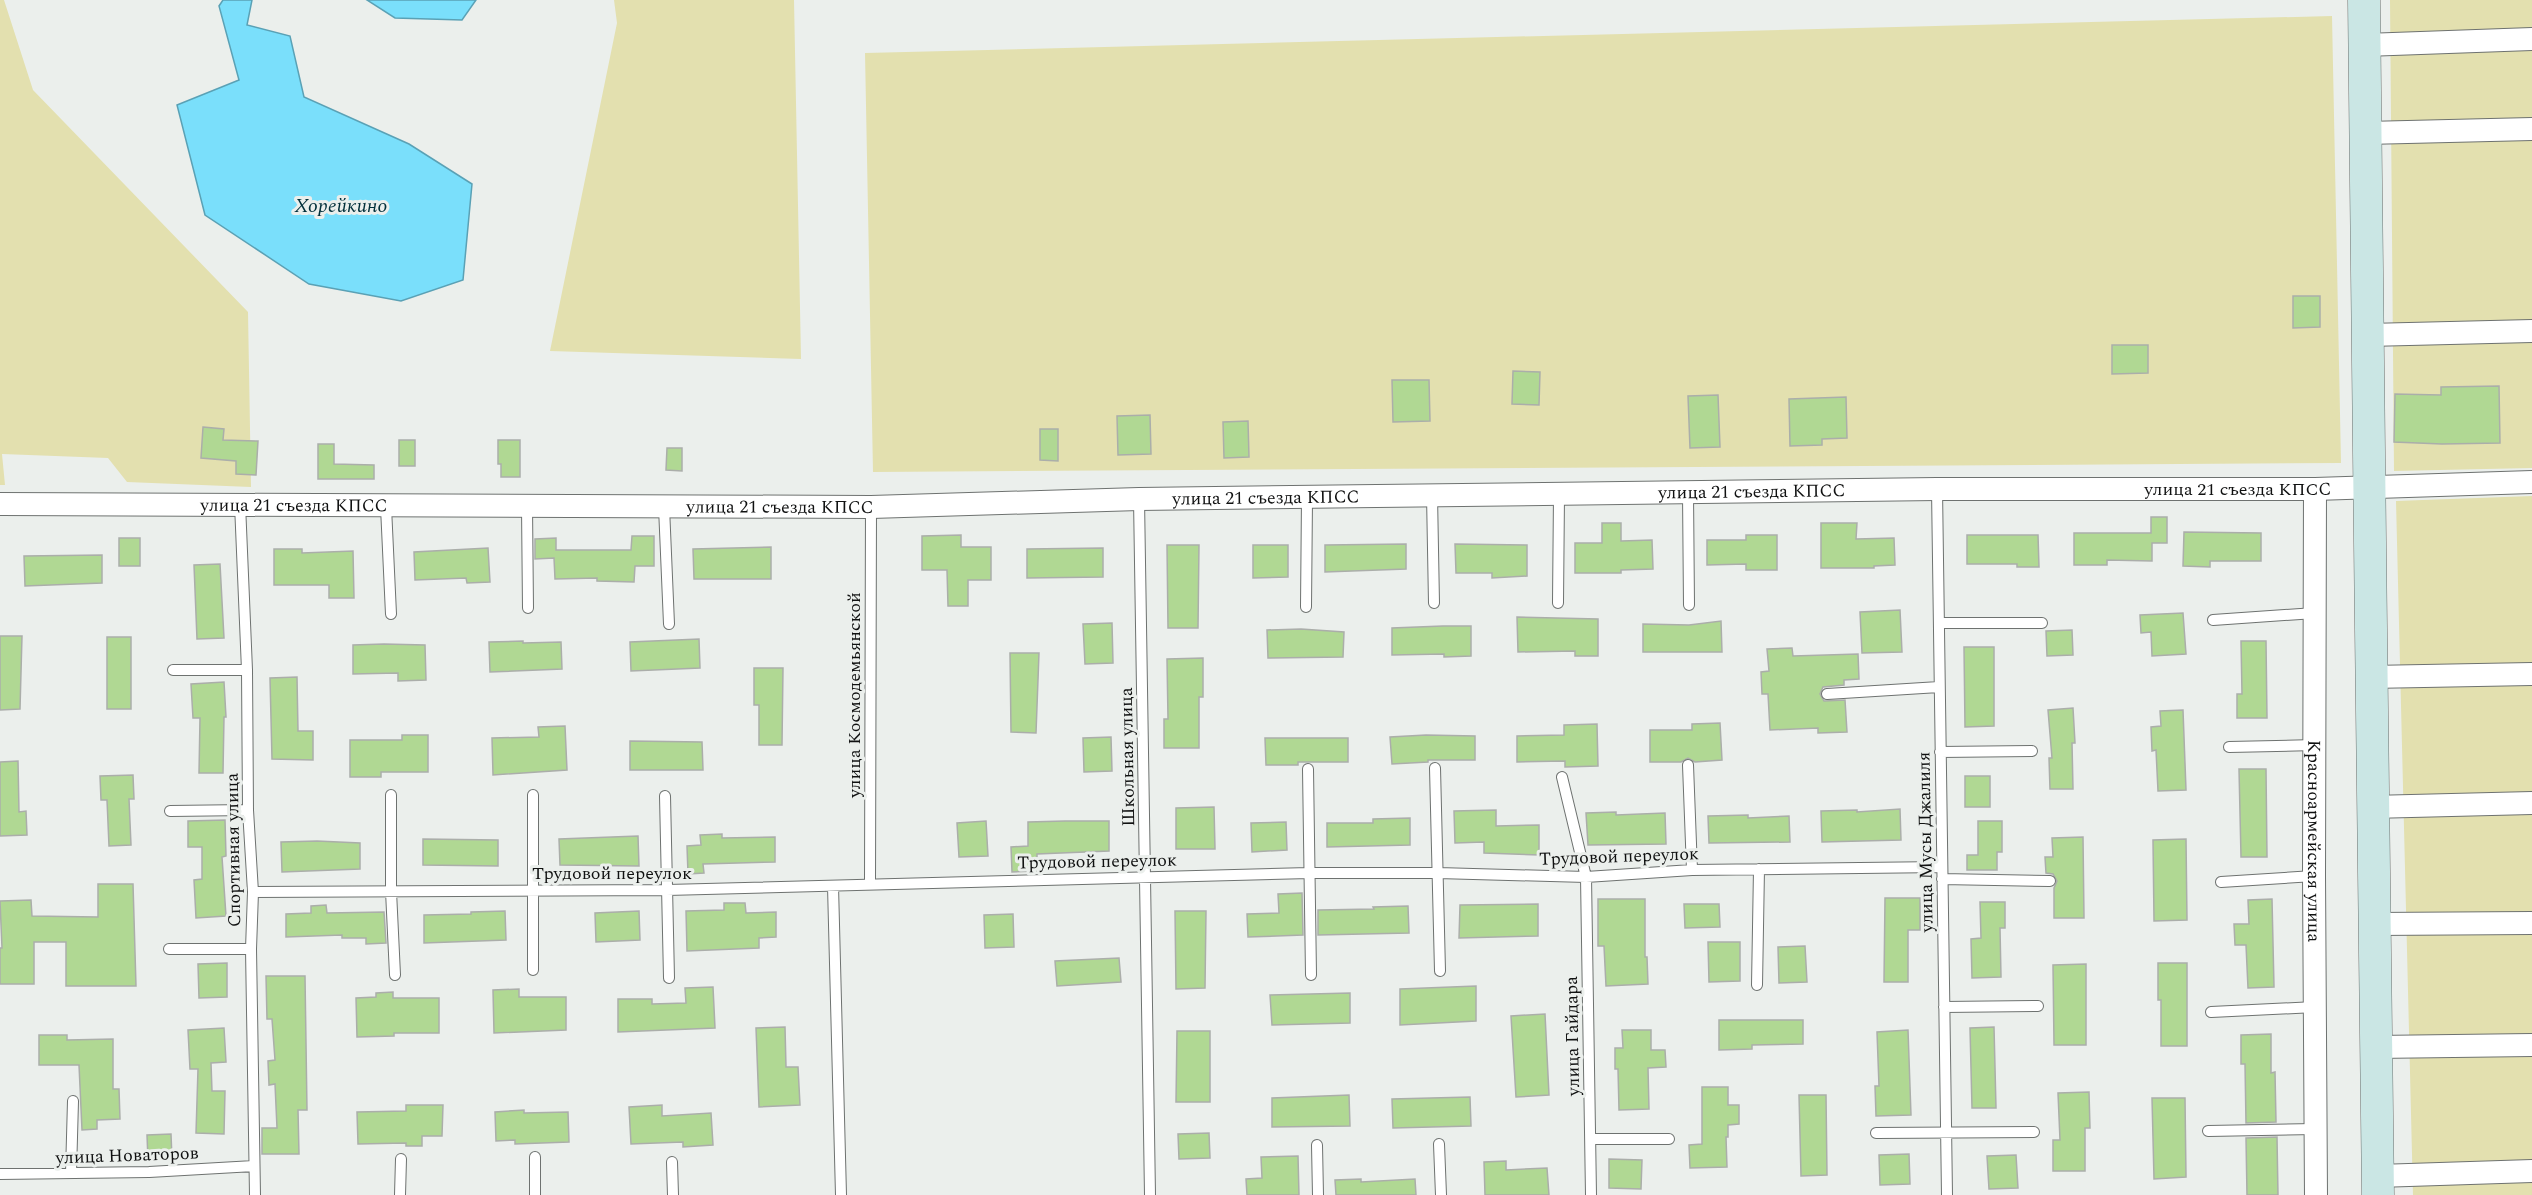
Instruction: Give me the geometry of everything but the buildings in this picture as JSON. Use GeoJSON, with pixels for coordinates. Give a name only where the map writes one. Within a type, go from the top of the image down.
{"type":"FeatureCollection","features":[{"type":"Feature","properties":{"kind":"main road"},"geometry":{"type":"LineString","coordinates":[[2364,0],[2371,807],[2378,1186]]}},
{"type":"Feature","properties":{"kind":"street"},"geometry":{"type":"LineString","coordinates":[[2364,45],[2532,39]]}},
{"type":"Feature","properties":{"kind":"street"},"geometry":{"type":"LineString","coordinates":[[2366,133],[2532,129]]}},
{"type":"Feature","properties":{"kind":"street"},"geometry":{"type":"LineString","coordinates":[[2368,335],[2532,331]]}},
{"type":"Feature","properties":{"kind":"street","name":"улица 21 съезда КПСС"},"geometry":{"type":"LineString","coordinates":[[0,504],[871,507],[1139,499],[1307,499],[1432,495],[1937,489],[2315,489],[2532,482]]}},
{"type":"Feature","properties":{"kind":"street","name":"Красноармейская улица"},"geometry":{"type":"LineString","coordinates":[[2315,489],[2316,1195]]}},
{"type":"Feature","properties":{"kind":"street"},"geometry":{"type":"LineString","coordinates":[[2370,677],[2532,674]]}},
{"type":"Feature","properties":{"kind":"street"},"geometry":{"type":"LineString","coordinates":[[2371,807],[2532,803]]}},
{"type":"Feature","properties":{"kind":"street"},"geometry":{"type":"LineString","coordinates":[[2373,924],[2532,923]]}},
{"type":"Feature","properties":{"kind":"street"},"geometry":{"type":"LineString","coordinates":[[2375,1047],[2532,1045]]}},
{"type":"Feature","properties":{"kind":"street"},"geometry":{"type":"LineString","coordinates":[[2378,1186],[2532,1171]]}},
{"type":"Feature","properties":{"kind":"lane","name":"улица Мусы Джалиля"},"geometry":{"type":"LineString","coordinates":[[1937,489],[1947,1195]]}},
{"type":"Feature","properties":{"kind":"lane"},"geometry":{"type":"LineString","coordinates":[[1688,493],[1689,604]]}},
{"type":"Feature","properties":{"kind":"lane"},"geometry":{"type":"LineString","coordinates":[[1432,495],[1434,603]]}},
{"type":"Feature","properties":{"kind":"lane"},"geometry":{"type":"LineString","coordinates":[[1558,603],[1559,495]]}},
{"type":"Feature","properties":{"kind":"lane","name":"Школьная улица"},"geometry":{"type":"LineString","coordinates":[[1139,499],[1150,1195]]}},
{"type":"Feature","properties":{"kind":"lane"},"geometry":{"type":"LineString","coordinates":[[1306,607],[1307,499]]}},
{"type":"Feature","properties":{"kind":"lane","name":"Спортивная улица"},"geometry":{"type":"LineString","coordinates":[[240,504],[247,670],[248,810],[253,892],[255,1195]]}},
{"type":"Feature","properties":{"kind":"lane"},"geometry":{"type":"LineString","coordinates":[[386,507],[391,614]]}},
{"type":"Feature","properties":{"kind":"lane"},"geometry":{"type":"LineString","coordinates":[[527,507],[528,608]]}},
{"type":"Feature","properties":{"kind":"lane"},"geometry":{"type":"LineString","coordinates":[[664,507],[669,624]]}},
{"type":"Feature","properties":{"kind":"lane","name":"улица Космодемьянской"},"geometry":{"type":"LineString","coordinates":[[870,883],[871,507]]}},
{"type":"Feature","properties":{"kind":"lane"},"geometry":{"type":"LineString","coordinates":[[2213,620],[2315,613]]}},
{"type":"Feature","properties":{"kind":"lane"},"geometry":{"type":"LineString","coordinates":[[1939,623],[2042,623]]}},
{"type":"Feature","properties":{"kind":"lane"},"geometry":{"type":"LineString","coordinates":[[172,670],[247,670]]}},
{"type":"Feature","properties":{"kind":"lane"},"geometry":{"type":"LineString","coordinates":[[1827,694],[1940,687]]}},
{"type":"Feature","properties":{"kind":"lane"},"geometry":{"type":"LineString","coordinates":[[2229,747],[2315,745]]}},
{"type":"Feature","properties":{"kind":"lane"},"geometry":{"type":"LineString","coordinates":[[1940,752],[2032,751]]}},
{"type":"Feature","properties":{"kind":"lane"},"geometry":{"type":"LineString","coordinates":[[1688,765],[1692,870]]}},
{"type":"Feature","properties":{"kind":"lane"},"geometry":{"type":"LineString","coordinates":[[1435,768],[1440,971]]}},
{"type":"Feature","properties":{"kind":"lane"},"geometry":{"type":"LineString","coordinates":[[1308,770],[1311,975]]}},
{"type":"Feature","properties":{"kind":"lane","name":"улица Гайдара"},"geometry":{"type":"LineString","coordinates":[[1562,777],[1586,877],[1592,1195]]}},
{"type":"Feature","properties":{"kind":"lane"},"geometry":{"type":"LineString","coordinates":[[391,795],[391,891],[395,975]]}},
{"type":"Feature","properties":{"kind":"lane"},"geometry":{"type":"LineString","coordinates":[[533,795],[533,970]]}},
{"type":"Feature","properties":{"kind":"lane"},"geometry":{"type":"LineString","coordinates":[[665,796],[669,978]]}},
{"type":"Feature","properties":{"kind":"lane"},"geometry":{"type":"LineString","coordinates":[[170,811],[248,810]]}},
{"type":"Feature","properties":{"kind":"lane","name":"Трудовой переулок"},"geometry":{"type":"LineString","coordinates":[[253,892],[667,890],[1309,873],[1438,873],[1586,877],[1692,870],[1942,867]]}},
{"type":"Feature","properties":{"kind":"lane"},"geometry":{"type":"LineString","coordinates":[[1757,985],[1759,869]]}},
{"type":"Feature","properties":{"kind":"lane"},"geometry":{"type":"LineString","coordinates":[[2222,882],[2314,876]]}},
{"type":"Feature","properties":{"kind":"lane"},"geometry":{"type":"LineString","coordinates":[[1942,879],[2050,881]]}},
{"type":"Feature","properties":{"kind":"lane"},"geometry":{"type":"LineString","coordinates":[[833,886],[841,1195]]}},
{"type":"Feature","properties":{"kind":"lane"},"geometry":{"type":"LineString","coordinates":[[169,949],[252,949]]}},
{"type":"Feature","properties":{"kind":"lane"},"geometry":{"type":"LineString","coordinates":[[1944,1007],[2038,1006]]}},
{"type":"Feature","properties":{"kind":"lane"},"geometry":{"type":"LineString","coordinates":[[2211,1012],[2315,1007]]}},
{"type":"Feature","properties":{"kind":"lane"},"geometry":{"type":"LineString","coordinates":[[71,1173],[73,1101]]}},
{"type":"Feature","properties":{"kind":"lane"},"geometry":{"type":"LineString","coordinates":[[2208,1131],[2315,1129]]}},
{"type":"Feature","properties":{"kind":"lane"},"geometry":{"type":"LineString","coordinates":[[1875,1133],[2034,1132]]}},
{"type":"Feature","properties":{"kind":"lane"},"geometry":{"type":"LineString","coordinates":[[1591,1139],[1669,1139]]}},
{"type":"Feature","properties":{"kind":"lane"},"geometry":{"type":"LineString","coordinates":[[1439,1144],[1441,1195]]}},
{"type":"Feature","properties":{"kind":"lane"},"geometry":{"type":"LineString","coordinates":[[1317,1145],[1318,1195]]}},
{"type":"Feature","properties":{"kind":"lane"},"geometry":{"type":"LineString","coordinates":[[535,1157],[535,1195]]}},
{"type":"Feature","properties":{"kind":"lane"},"geometry":{"type":"LineString","coordinates":[[400,1195],[401,1159]]}},
{"type":"Feature","properties":{"kind":"lane"},"geometry":{"type":"LineString","coordinates":[[672,1162],[673,1195]]}},
{"type":"Feature","properties":{"kind":"lane","name":"улица Новаторов"},"geometry":{"type":"LineString","coordinates":[[0,1174],[149,1172],[254,1166]]}},
{"type":"Feature","properties":{"kind":"shaded area"},"geometry":{"type":"Polygon","coordinates":[[[0,0],[4,0],[33,90],[248,312],[251,487],[127,482],[108,458],[2,454],[5,485],[0,485],[0,0]]]}},
{"type":"Feature","properties":{"kind":"shaded area"},"geometry":{"type":"Polygon","coordinates":[[[614,0],[794,0],[801,359],[550,351],[617,23],[614,0]]]}},
{"type":"Feature","properties":{"kind":"shaded area"},"geometry":{"type":"Polygon","coordinates":[[[2390,0],[2532,0],[2532,468],[2394,471],[2390,0]]]}},
{"type":"Feature","properties":{"kind":"shaded area"},"geometry":{"type":"Polygon","coordinates":[[[2332,16],[2341,463],[873,472],[865,53],[2332,16]]]}},
{"type":"Feature","properties":{"kind":"shaded area"},"geometry":{"type":"Polygon","coordinates":[[[2532,496],[2532,1195],[2413,1195],[2396,501],[2532,496]]]}},
{"type":"Feature","properties":{"kind":"water","name":"Хорейкино"},"geometry":{"type":"Polygon","coordinates":[[[223,0],[252,0],[247,25],[290,36],[304,97],[409,144],[472,184],[463,280],[401,301],[309,284],[205,215],[177,105],[239,80],[219,6],[223,0]]]}},
{"type":"Feature","properties":{"kind":"water"},"geometry":{"type":"Polygon","coordinates":[[[367,0],[476,0],[462,20],[395,18],[367,0]]]}}]}
